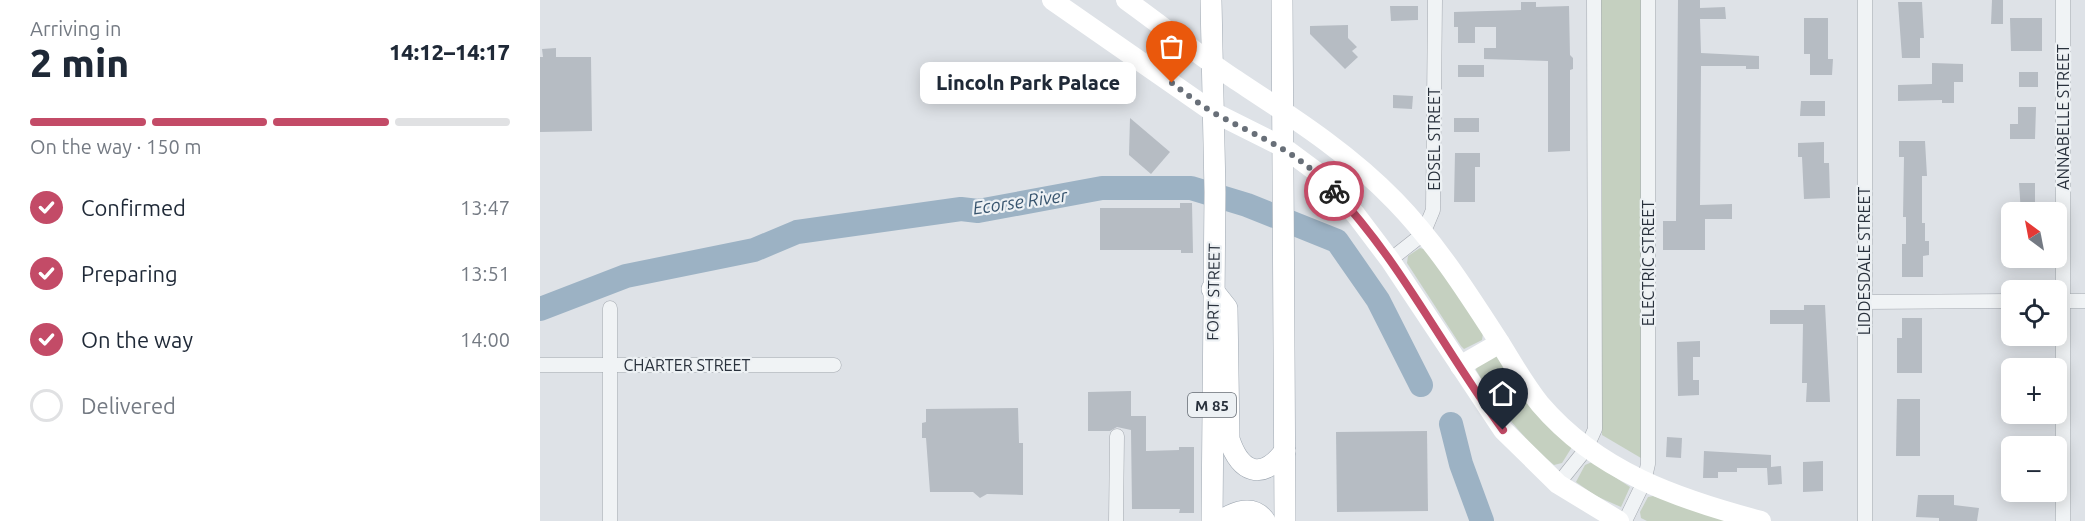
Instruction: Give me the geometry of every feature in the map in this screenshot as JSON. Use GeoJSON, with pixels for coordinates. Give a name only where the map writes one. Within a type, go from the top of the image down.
{"type":"FeatureCollection","features":[{"type":"Feature","properties":{"kind":"main road"},"geometry":{"type":"LineString","coordinates":[[1052,0],[1213,112],[1283,147],[1318,173],[1356,215],[1390,260],[1503,430],[1528,458],[1558,484],[1619,521]]}},
{"type":"Feature","properties":{"kind":"main road"},"geometry":{"type":"LineString","coordinates":[[1126,0],[1359,167],[1396,202],[1458,281],[1540,404],[1586,449],[1612,467],[1644,482],[1761,521]]}},
{"type":"Feature","properties":{"kind":"main road","name":"M 85"},"geometry":{"type":"LineString","coordinates":[[1211,0],[1211,63]]}},
{"type":"Feature","properties":{"kind":"main road"},"geometry":{"type":"LineString","coordinates":[[1282,0],[1285,521]]}},
{"type":"Feature","properties":{"kind":"main road","name":"FORT STREET"},"geometry":{"type":"LineString","coordinates":[[1211,63],[1215,180],[1212,289],[1212,521]]}},
{"type":"Feature","properties":{"kind":"main road"},"geometry":{"type":"LineString","coordinates":[[1212,289],[1227,308],[1229,440],[1233,453],[1238,462],[1247,468],[1255,469],[1272,464],[1285,451]]}},
{"type":"Feature","properties":{"kind":"main road"},"geometry":{"type":"LineString","coordinates":[[1461,366],[1500,343]]}},
{"type":"Feature","properties":{"kind":"main road"},"geometry":{"type":"LineString","coordinates":[[1220,521],[1245,510],[1256,512],[1265,521]]}},
{"type":"Feature","properties":{"kind":"street","name":"EDSEL STREET"},"geometry":{"type":"LineString","coordinates":[[1423,234],[1433,210],[1435,0]]}},
{"type":"Feature","properties":{"kind":"street"},"geometry":{"type":"LineString","coordinates":[[1558,484],[1586,449],[1595,429],[1594,0]]}},
{"type":"Feature","properties":{"kind":"street","name":"ELECTRIC STREET"},"geometry":{"type":"LineString","coordinates":[[1624,521],[1644,482],[1648,464],[1648,0]]}},
{"type":"Feature","properties":{"kind":"street","name":"LIDDESDALE STREET"},"geometry":{"type":"LineString","coordinates":[[1865,0],[1865,521]]}},
{"type":"Feature","properties":{"kind":"street","name":"ANNABELLE STREET"},"geometry":{"type":"LineString","coordinates":[[2060,280],[2063,0]]}},
{"type":"Feature","properties":{"kind":"street"},"geometry":{"type":"LineString","coordinates":[[1390,260],[1423,234]]}},
{"type":"Feature","properties":{"kind":"street"},"geometry":{"type":"LineString","coordinates":[[1864,302],[2001,301]]}},
{"type":"Feature","properties":{"kind":"street"},"geometry":{"type":"LineString","coordinates":[[2067,301],[2085,301]]}},
{"type":"Feature","properties":{"kind":"street"},"geometry":{"type":"LineString","coordinates":[[610,308],[610,521]]}},
{"type":"Feature","properties":{"kind":"street","name":"ANNABELLE STREET"},"geometry":{"type":"LineString","coordinates":[[2061,346],[2063,521]]}},
{"type":"Feature","properties":{"kind":"street","name":"CHARTER STREET"},"geometry":{"type":"LineString","coordinates":[[540,365],[834,365]]}},
{"type":"Feature","properties":{"kind":"street"},"geometry":{"type":"LineString","coordinates":[[1116,521],[1117,436]]}},
{"type":"Feature","properties":{"kind":"green space"},"geometry":{"type":"Polygon","coordinates":[[[1601,0],[1641,0],[1641,458],[1602,435],[1601,0]]]}},
{"type":"Feature","properties":{"kind":"green space"},"geometry":{"type":"Polygon","coordinates":[[[1420,248],[1427,250],[1483,333],[1482,340],[1464,349],[1461,346],[1407,263],[1408,256],[1420,248]]]}},
{"type":"Feature","properties":{"kind":"green space"},"geometry":{"type":"Polygon","coordinates":[[[1494,354],[1572,447],[1562,463],[1554,465],[1531,444],[1501,409],[1484,383],[1476,370],[1477,365],[1494,354]]]}},
{"type":"Feature","properties":{"kind":"green space"},"geometry":{"type":"Polygon","coordinates":[[[1592,462],[1630,487],[1621,507],[1596,496],[1576,482],[1585,465],[1592,462]]]}},
{"type":"Feature","properties":{"kind":"green space"},"geometry":{"type":"Polygon","coordinates":[[[1653,496],[1731,521],[1647,521],[1641,518],[1640,512],[1648,497],[1653,496]]]}},
{"type":"Feature","properties":{"kind":"building"},"geometry":{"type":"Polygon","coordinates":[[[1678,0],[1700,0],[1700,8],[1725,7],[1726,19],[1700,19],[1701,53],[1759,56],[1759,69],[1746,69],[1746,66],[1701,66],[1700,205],[1732,204],[1732,219],[1705,219],[1705,250],[1663,250],[1663,221],[1676,221],[1678,0]]]}},
{"type":"Feature","properties":{"kind":"building"},"geometry":{"type":"Polygon","coordinates":[[[1992,0],[2003,0],[2003,24],[1991,24],[1992,0]]]}},
{"type":"Feature","properties":{"kind":"building"},"geometry":{"type":"Polygon","coordinates":[[[1521,2],[1536,2],[1536,7],[1569,6],[1570,55],[1573,58],[1573,69],[1570,70],[1570,151],[1548,152],[1548,61],[1484,59],[1484,48],[1496,48],[1496,27],[1475,27],[1475,43],[1458,43],[1458,27],[1454,27],[1454,12],[1521,10],[1521,2]]]}},
{"type":"Feature","properties":{"kind":"building"},"geometry":{"type":"Polygon","coordinates":[[[1898,2],[1922,2],[1924,38],[1920,38],[1920,58],[1902,58],[1898,2]]]}},
{"type":"Feature","properties":{"kind":"building"},"geometry":{"type":"Polygon","coordinates":[[[1390,6],[1418,6],[1418,20],[1391,21],[1390,6]]]}},
{"type":"Feature","properties":{"kind":"building"},"geometry":{"type":"Polygon","coordinates":[[[1804,18],[1828,18],[1828,59],[1833,59],[1832,75],[1810,75],[1810,54],[1804,54],[1804,18]]]}},
{"type":"Feature","properties":{"kind":"building"},"geometry":{"type":"Polygon","coordinates":[[[2010,18],[2042,18],[2042,51],[2011,51],[2010,18]]]}},
{"type":"Feature","properties":{"kind":"building"},"geometry":{"type":"Polygon","coordinates":[[[1348,25],[1348,38],[1357,47],[1352,51],[1358,57],[1345,69],[1310,34],[1310,26],[1348,25]]]}},
{"type":"Feature","properties":{"kind":"building"},"geometry":{"type":"Polygon","coordinates":[[[556,48],[556,57],[591,57],[592,131],[540,132],[540,57],[543,57],[542,49],[556,48]]]}},
{"type":"Feature","properties":{"kind":"building"},"geometry":{"type":"Polygon","coordinates":[[[1932,63],[1963,64],[1963,82],[1954,82],[1954,103],[1942,103],[1942,100],[1898,101],[1898,85],[1932,84],[1932,63]]]}},
{"type":"Feature","properties":{"kind":"building"},"geometry":{"type":"Polygon","coordinates":[[[1458,65],[1484,65],[1484,77],[1458,77],[1458,65]]]}},
{"type":"Feature","properties":{"kind":"building"},"geometry":{"type":"Polygon","coordinates":[[[2019,72],[2038,72],[2038,87],[2019,87],[2019,72]]]}},
{"type":"Feature","properties":{"kind":"building"},"geometry":{"type":"Polygon","coordinates":[[[1393,95],[1413,96],[1412,109],[1393,108],[1393,95]]]}},
{"type":"Feature","properties":{"kind":"building"},"geometry":{"type":"Polygon","coordinates":[[[1801,101],[1825,101],[1825,116],[1800,116],[1801,101]]]}},
{"type":"Feature","properties":{"kind":"building"},"geometry":{"type":"Polygon","coordinates":[[[2018,107],[2036,107],[2035,139],[2010,139],[2010,124],[2018,124],[2018,107]]]}},
{"type":"Feature","properties":{"kind":"building"},"geometry":{"type":"Polygon","coordinates":[[[1130,118],[1170,152],[1151,174],[1129,155],[1130,118]]]}},
{"type":"Feature","properties":{"kind":"building"},"geometry":{"type":"Polygon","coordinates":[[[1454,118],[1479,118],[1479,132],[1454,132],[1454,118]]]}},
{"type":"Feature","properties":{"kind":"building"},"geometry":{"type":"Polygon","coordinates":[[[1899,141],[1925,141],[1927,176],[1922,176],[1922,223],[1925,223],[1925,241],[1929,241],[1929,255],[1923,256],[1923,277],[1902,277],[1902,244],[1906,244],[1906,217],[1903,217],[1904,157],[1899,157],[1899,141]]]}},
{"type":"Feature","properties":{"kind":"building"},"geometry":{"type":"Polygon","coordinates":[[[1824,142],[1824,163],[1829,163],[1830,198],[1804,199],[1802,157],[1798,157],[1798,143],[1824,142]]]}},
{"type":"Feature","properties":{"kind":"building"},"geometry":{"type":"Polygon","coordinates":[[[1455,153],[1480,153],[1480,167],[1475,167],[1475,202],[1454,202],[1455,153]]]}},
{"type":"Feature","properties":{"kind":"building"},"geometry":{"type":"Polygon","coordinates":[[[2019,183],[2035,183],[2035,202],[2020,202],[2019,183]]]}},
{"type":"Feature","properties":{"kind":"building"},"geometry":{"type":"Polygon","coordinates":[[[1180,203],[1192,203],[1193,253],[1181,253],[1181,250],[1100,250],[1100,208],[1180,208],[1180,203]]]}},
{"type":"Feature","properties":{"kind":"building"},"geometry":{"type":"Polygon","coordinates":[[[1804,305],[1825,305],[1830,402],[1806,402],[1807,383],[1802,383],[1803,324],[1770,324],[1770,310],[1804,310],[1804,305]]]}},
{"type":"Feature","properties":{"kind":"building"},"geometry":{"type":"Polygon","coordinates":[[[1902,318],[1922,318],[1922,373],[1897,373],[1897,338],[1902,338],[1902,318]]]}},
{"type":"Feature","properties":{"kind":"building"},"geometry":{"type":"Polygon","coordinates":[[[1700,341],[1700,357],[1693,357],[1693,380],[1699,380],[1699,395],[1678,396],[1677,342],[1700,341]]]}},
{"type":"Feature","properties":{"kind":"building"},"geometry":{"type":"Polygon","coordinates":[[[1131,391],[1131,416],[1146,416],[1146,451],[1194,447],[1194,513],[1179,513],[1180,509],[1132,509],[1131,430],[1117,427],[1110,431],[1088,431],[1088,392],[1131,391]]]}},
{"type":"Feature","properties":{"kind":"building"},"geometry":{"type":"Polygon","coordinates":[[[1897,399],[1920,399],[1920,456],[1896,456],[1897,399]]]}},
{"type":"Feature","properties":{"kind":"building"},"geometry":{"type":"Polygon","coordinates":[[[1018,408],[1019,443],[1023,443],[1023,495],[987,494],[980,498],[973,492],[930,492],[926,438],[922,438],[922,423],[926,422],[926,409],[1018,408]]]}},
{"type":"Feature","properties":{"kind":"building"},"geometry":{"type":"Polygon","coordinates":[[[1427,431],[1428,511],[1337,512],[1336,432],[1427,431]]]}},
{"type":"Feature","properties":{"kind":"building"},"geometry":{"type":"Polygon","coordinates":[[[1667,437],[1682,438],[1681,458],[1666,457],[1667,437]]]}},
{"type":"Feature","properties":{"kind":"building"},"geometry":{"type":"Polygon","coordinates":[[[1704,451],[1771,455],[1771,467],[1781,466],[1782,484],[1768,485],[1767,468],[1737,468],[1737,472],[1718,472],[1718,478],[1703,478],[1704,451]]]}},
{"type":"Feature","properties":{"kind":"building"},"geometry":{"type":"Polygon","coordinates":[[[1823,461],[1823,491],[1803,492],[1803,462],[1823,461]]]}},
{"type":"Feature","properties":{"kind":"building"},"geometry":{"type":"Polygon","coordinates":[[[1918,495],[1954,495],[1954,505],[1979,508],[1977,521],[1939,521],[1939,518],[1916,517],[1918,495]]]}},
{"type":"Feature","properties":{"kind":"waterway","name":"Ecorse River"},"geometry":{"type":"LineString","coordinates":[[540,309],[626,276],[754,250],[797,232],[961,209],[978,211],[1102,188],[1191,188],[1247,205],[1337,241],[1378,300],[1421,385]]}},
{"type":"Feature","properties":{"kind":"waterway","name":"Ecorse River"},"geometry":{"type":"LineString","coordinates":[[1451,424],[1461,464],[1482,521]]}},
{"type":"Feature","properties":{"kind":"way so far"},"geometry":{"type":"LineString","coordinates":[[1172,83],[1213,112],[1283,147],[1318,173],[1334,191]]}},
{"type":"Feature","properties":{"kind":"place","name":"Lincoln Park Palace"},"geometry":{"type":"Point","coordinates":[1172,83]}},
{"type":"Feature","properties":{"kind":"route"},"geometry":{"type":"LineString","coordinates":[[1334,191],[1356,215],[1390,260],[1461,366],[1481,401],[1503,430]]}}]}
